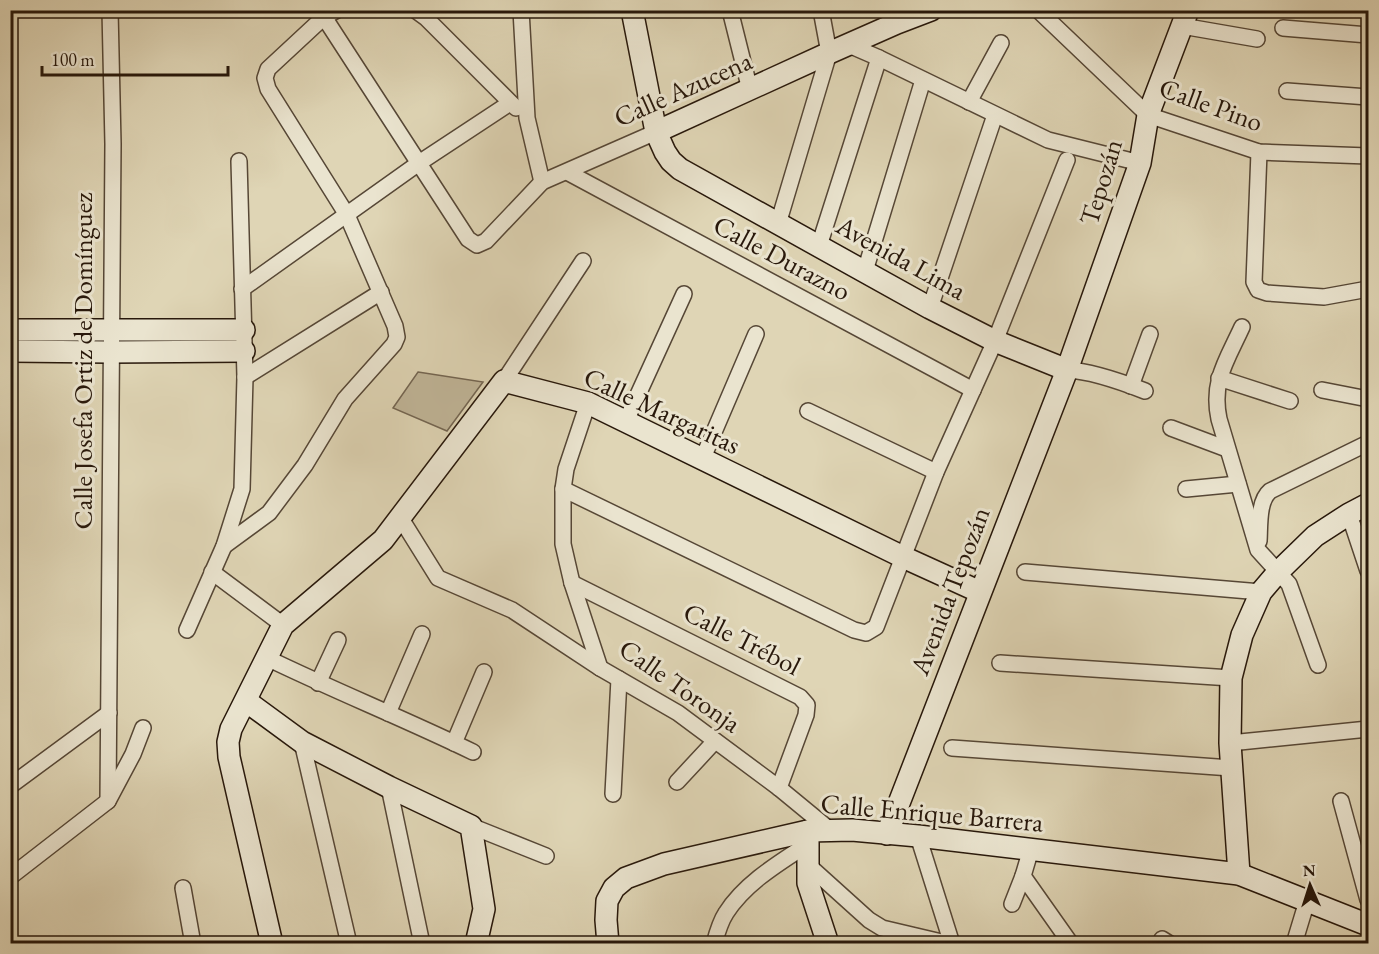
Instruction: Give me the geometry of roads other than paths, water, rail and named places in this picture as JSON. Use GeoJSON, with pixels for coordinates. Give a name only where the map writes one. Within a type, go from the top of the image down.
{"type":"FeatureCollection","features":[{"type":"Feature","properties":{"kind":"street","name":"Calle Josefa Ortiz de Domínguez"},"geometry":{"type":"LineString","coordinates":[[108,801],[113,144],[110,10]]}},
{"type":"Feature","properties":{"kind":"street"},"geometry":{"type":"LineString","coordinates":[[521,10],[527,118],[542,182]]}},
{"type":"Feature","properties":{"kind":"street","name":"Avenida Lima"},"geometry":{"type":"LineString","coordinates":[[632,10],[656,132],[665,152],[680,169],[930,308],[995,341],[1067,370],[1079,371],[1138,389],[1150,334]]}},
{"type":"Feature","properties":{"kind":"street"},"geometry":{"type":"LineString","coordinates":[[730,10],[750,90]]}},
{"type":"Feature","properties":{"kind":"street"},"geometry":{"type":"LineString","coordinates":[[778,224],[839,49],[821,10]]}},
{"type":"Feature","properties":{"kind":"street","name":"Calle Azucena"},"geometry":{"type":"LineString","coordinates":[[419,163],[468,239],[477,245],[486,241],[542,182],[839,49],[896,17],[932,10]]}},
{"type":"Feature","properties":{"kind":"street","name":"Calle Pino"},"geometry":{"type":"LineString","coordinates":[[1038,10],[1148,116],[1259,152],[1368,156]]}},
{"type":"Feature","properties":{"kind":"street"},"geometry":{"type":"LineString","coordinates":[[422,13],[527,118]]}},
{"type":"Feature","properties":{"kind":"street"},"geometry":{"type":"LineString","coordinates":[[224,546],[269,513],[305,465],[345,399],[394,344],[397,337],[395,326],[347,215],[268,89],[265,78],[268,69],[324,15],[419,163]]}},
{"type":"Feature","properties":{"kind":"street"},"geometry":{"type":"LineString","coordinates":[[1185,18],[1257,39]]}},
{"type":"Feature","properties":{"kind":"street","name":"Tepozán"},"geometry":{"type":"LineString","coordinates":[[1067,370],[1140,163],[1148,116],[1185,18]]}},
{"type":"Feature","properties":{"kind":"street"},"geometry":{"type":"LineString","coordinates":[[1283,28],[1368,35]]}},
{"type":"Feature","properties":{"kind":"street"},"geometry":{"type":"LineString","coordinates":[[969,102],[1001,43]]}},
{"type":"Feature","properties":{"kind":"street"},"geometry":{"type":"LineString","coordinates":[[839,49],[879,58],[1048,140],[1140,163]]}},
{"type":"Feature","properties":{"kind":"street"},"geometry":{"type":"LineString","coordinates":[[819,246],[879,58]]}},
{"type":"Feature","properties":{"kind":"street"},"geometry":{"type":"LineString","coordinates":[[865,271],[924,80]]}},
{"type":"Feature","properties":{"kind":"street"},"geometry":{"type":"LineString","coordinates":[[1287,92],[1368,97]]}},
{"type":"Feature","properties":{"kind":"street"},"geometry":{"type":"LineString","coordinates":[[242,289],[419,163],[510,103]]}},
{"type":"Feature","properties":{"kind":"street"},"geometry":{"type":"LineString","coordinates":[[930,308],[995,115]]}},
{"type":"Feature","properties":{"kind":"street"},"geometry":{"type":"LineString","coordinates":[[1259,152],[1254,282],[1258,290],[1267,293],[1324,297],[1368,289]]}},
{"type":"Feature","properties":{"kind":"street"},"geometry":{"type":"LineString","coordinates":[[564,489],[854,630],[866,633],[876,627],[936,472],[995,341],[1067,160]]}},
{"type":"Feature","properties":{"kind":"street"},"geometry":{"type":"LineString","coordinates":[[187,630],[224,546],[242,489],[245,377],[239,161]]}},
{"type":"Feature","properties":{"kind":"street","name":"Calle Durazno"},"geometry":{"type":"LineString","coordinates":[[567,172],[973,390]]}},
{"type":"Feature","properties":{"kind":"street"},"geometry":{"type":"LineString","coordinates":[[272,944],[229,757],[228,742],[231,729],[284,625],[383,540],[504,381],[583,261]]}},
{"type":"Feature","properties":{"kind":"street"},"geometry":{"type":"LineString","coordinates":[[245,377],[381,292]]}},
{"type":"Feature","properties":{"kind":"street"},"geometry":{"type":"LineString","coordinates":[[626,420],[684,294]]}},
{"type":"Feature","properties":{"kind":"street"},"geometry":{"type":"LineString","coordinates":[[1242,327],[1219,378],[1216,403],[1227,449],[1258,550],[1289,584],[1318,665]]}},
{"type":"Feature","properties":{"kind":"street"},"geometry":{"type":"LineString","coordinates":[[10,330],[111,331],[244,341]]}},
{"type":"Feature","properties":{"kind":"street"},"geometry":{"type":"LineString","coordinates":[[702,460],[756,334]]}},
{"type":"Feature","properties":{"kind":"street"},"geometry":{"type":"LineString","coordinates":[[10,351],[111,352],[244,341]]}},
{"type":"Feature","properties":{"kind":"street","name":"Avenida Tepozán"},"geometry":{"type":"LineString","coordinates":[[887,834],[1067,370]]}},
{"type":"Feature","properties":{"kind":"street"},"geometry":{"type":"LineString","coordinates":[[1219,378],[1290,401]]}},
{"type":"Feature","properties":{"kind":"street","name":"Calle Margaritas"},"geometry":{"type":"LineString","coordinates":[[504,381],[588,403],[903,557],[980,592]]}},
{"type":"Feature","properties":{"kind":"street"},"geometry":{"type":"LineString","coordinates":[[1322,390],[1368,399]]}},
{"type":"Feature","properties":{"kind":"street","name":"Calle Toronja"},"geometry":{"type":"LineString","coordinates":[[588,403],[566,469],[563,544],[572,583],[600,668],[678,713],[779,788],[830,830]]}},
{"type":"Feature","properties":{"kind":"street"},"geometry":{"type":"LineString","coordinates":[[808,411],[936,472]]}},
{"type":"Feature","properties":{"kind":"street"},"geometry":{"type":"LineString","coordinates":[[1171,428],[1227,449]]}},
{"type":"Feature","properties":{"kind":"street"},"geometry":{"type":"LineString","coordinates":[[1258,550],[1262,502],[1265,495],[1368,443]]}},
{"type":"Feature","properties":{"kind":"street"},"geometry":{"type":"LineString","coordinates":[[1186,489],[1238,484]]}},
{"type":"Feature","properties":{"kind":"street"},"geometry":{"type":"LineString","coordinates":[[1239,874],[1230,743],[1231,678],[1242,634],[1261,592],[1278,572],[1315,536],[1368,504]]}},
{"type":"Feature","properties":{"kind":"street"},"geometry":{"type":"LineString","coordinates":[[1349,514],[1368,571]]}},
{"type":"Feature","properties":{"kind":"street"},"geometry":{"type":"LineString","coordinates":[[400,518],[438,578],[512,610],[600,668]]}},
{"type":"Feature","properties":{"kind":"street"},"geometry":{"type":"LineString","coordinates":[[212,572],[284,625]]}},
{"type":"Feature","properties":{"kind":"street"},"geometry":{"type":"LineString","coordinates":[[1025,572],[1261,592]]}},
{"type":"Feature","properties":{"kind":"street","name":"Calle Trébol"},"geometry":{"type":"LineString","coordinates":[[572,583],[800,697],[807,705],[806,715],[779,788]]}},
{"type":"Feature","properties":{"kind":"street"},"geometry":{"type":"LineString","coordinates":[[388,713],[422,634]]}},
{"type":"Feature","properties":{"kind":"street"},"geometry":{"type":"LineString","coordinates":[[318,683],[338,640]]}},
{"type":"Feature","properties":{"kind":"street"},"geometry":{"type":"LineString","coordinates":[[267,658],[473,752]]}},
{"type":"Feature","properties":{"kind":"street"},"geometry":{"type":"LineString","coordinates":[[1000,663],[1231,678]]}},
{"type":"Feature","properties":{"kind":"street"},"geometry":{"type":"LineString","coordinates":[[454,742],[484,672]]}},
{"type":"Feature","properties":{"kind":"street"},"geometry":{"type":"LineString","coordinates":[[613,794],[619,679]]}},
{"type":"Feature","properties":{"kind":"street"},"geometry":{"type":"LineString","coordinates":[[246,701],[302,742],[389,787],[471,826],[546,856]]}},
{"type":"Feature","properties":{"kind":"street"},"geometry":{"type":"LineString","coordinates":[[10,786],[109,713]]}},
{"type":"Feature","properties":{"kind":"street"},"geometry":{"type":"LineString","coordinates":[[10,877],[108,801],[133,754],[143,728]]}},
{"type":"Feature","properties":{"kind":"street"},"geometry":{"type":"LineString","coordinates":[[1230,743],[1368,729]]}},
{"type":"Feature","properties":{"kind":"street"},"geometry":{"type":"LineString","coordinates":[[677,782],[715,741]]}},
{"type":"Feature","properties":{"kind":"street"},"geometry":{"type":"LineString","coordinates":[[302,742],[349,944]]}},
{"type":"Feature","properties":{"kind":"street"},"geometry":{"type":"LineString","coordinates":[[952,748],[1231,768]]}},
{"type":"Feature","properties":{"kind":"street"},"geometry":{"type":"LineString","coordinates":[[389,787],[422,944]]}},
{"type":"Feature","properties":{"kind":"street"},"geometry":{"type":"LineString","coordinates":[[1341,801],[1368,900]]}},
{"type":"Feature","properties":{"kind":"street"},"geometry":{"type":"LineString","coordinates":[[471,826],[484,909],[476,944]]}},
{"type":"Feature","properties":{"kind":"street","name":"Calle Enrique Barrera"},"geometry":{"type":"LineString","coordinates":[[612,939],[606,920],[607,901],[614,888],[626,878],[664,864],[808,837],[830,830],[918,836],[1239,874],[1368,925]]}},
{"type":"Feature","properties":{"kind":"street"},"geometry":{"type":"LineString","coordinates":[[918,836],[951,944]]}},
{"type":"Feature","properties":{"kind":"street"},"geometry":{"type":"LineString","coordinates":[[808,837],[808,883],[828,944]]}},
{"type":"Feature","properties":{"kind":"street"},"geometry":{"type":"LineString","coordinates":[[714,944],[726,912],[737,898],[808,837]]}},
{"type":"Feature","properties":{"kind":"street"},"geometry":{"type":"LineString","coordinates":[[1012,904],[1031,849]]}},
{"type":"Feature","properties":{"kind":"street"},"geometry":{"type":"LineString","coordinates":[[808,865],[869,920],[882,928],[951,944]]}},
{"type":"Feature","properties":{"kind":"street"},"geometry":{"type":"LineString","coordinates":[[1023,876],[1071,944]]}},
{"type":"Feature","properties":{"kind":"street"},"geometry":{"type":"LineString","coordinates":[[183,888],[193,944]]}},
{"type":"Feature","properties":{"kind":"street"},"geometry":{"type":"LineString","coordinates":[[1294,944],[1307,901]]}}]}
